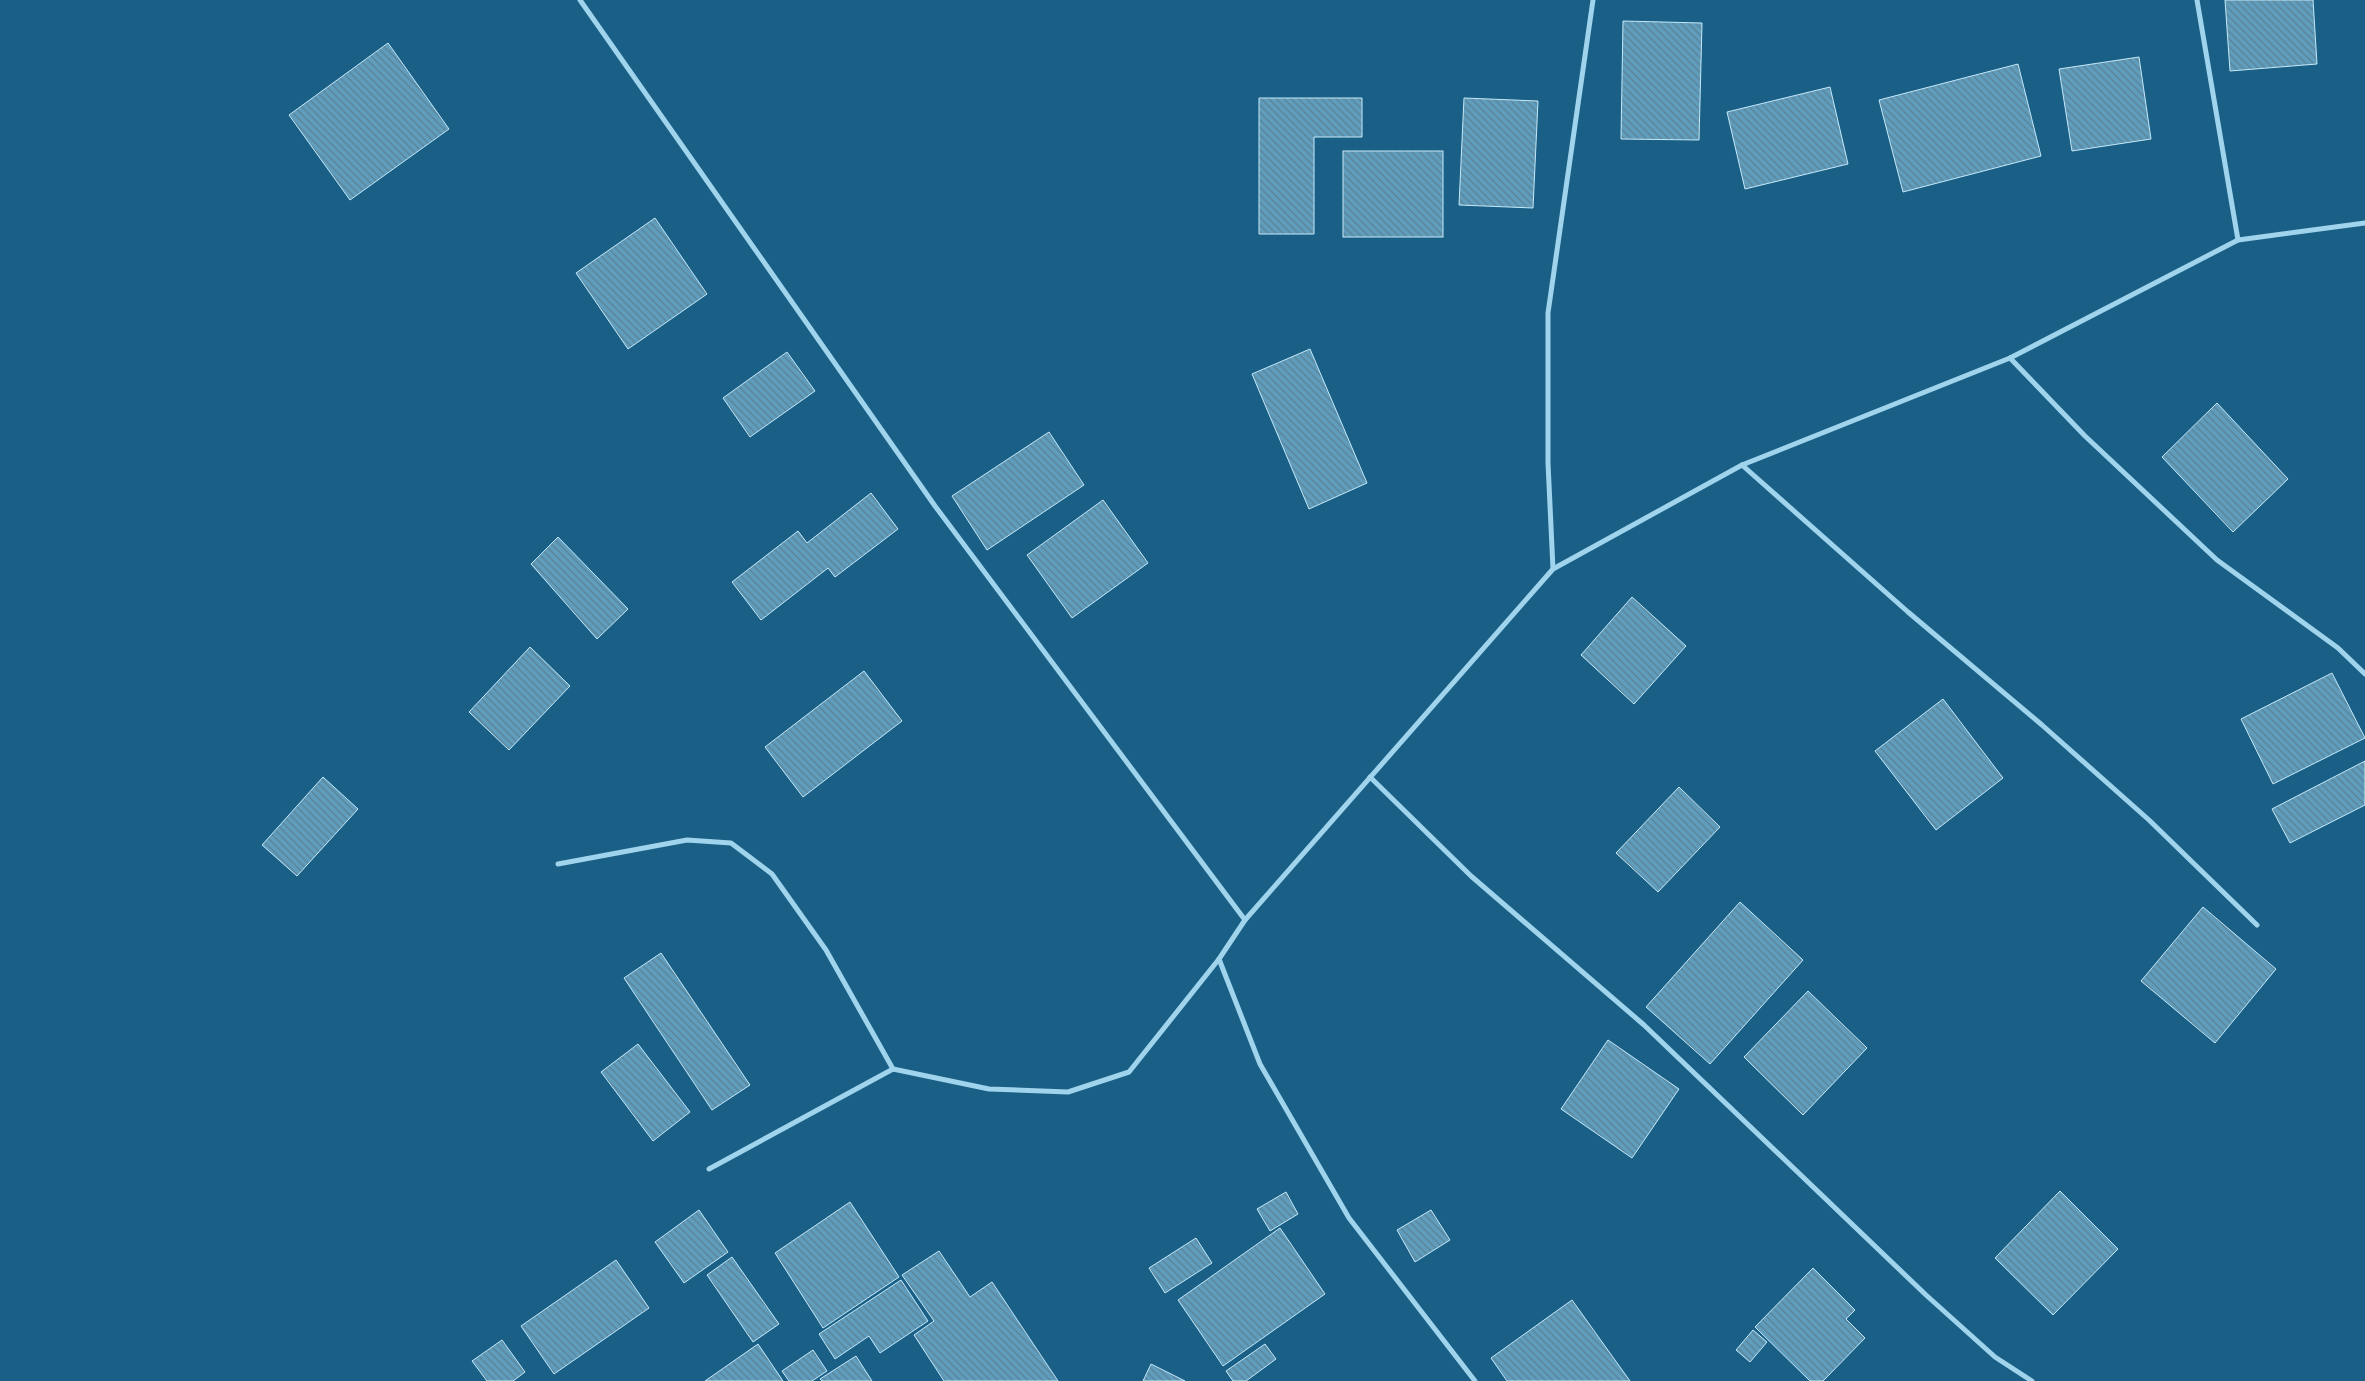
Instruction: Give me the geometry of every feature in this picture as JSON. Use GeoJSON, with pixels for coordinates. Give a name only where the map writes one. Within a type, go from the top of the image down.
{"type":"FeatureCollection","features":[{"type":"Feature","properties":{"kind":"street"},"geometry":{"type":"LineString","coordinates":[[580,0],[935,506],[1244,920]]}},
{"type":"Feature","properties":{"kind":"street"},"geometry":{"type":"LineString","coordinates":[[1553,569],[1548,463],[1548,313],[1593,0]]}},
{"type":"Feature","properties":{"kind":"street"},"geometry":{"type":"LineString","coordinates":[[2197,0],[2238,240]]}},
{"type":"Feature","properties":{"kind":"street"},"geometry":{"type":"LineString","coordinates":[[709,1169],[893,1069],[989,1089],[1068,1092],[1129,1072],[1219,959],[1244,920],[1553,569],[1742,465],[2010,358],[2238,240],[2365,223]]}},
{"type":"Feature","properties":{"kind":"street"},"geometry":{"type":"LineString","coordinates":[[2010,358],[2085,436],[2217,560],[2338,648],[2365,674]]}},
{"type":"Feature","properties":{"kind":"street"},"geometry":{"type":"LineString","coordinates":[[1742,465],[1908,612],[2042,725],[2149,820],[2257,925]]}},
{"type":"Feature","properties":{"kind":"street"},"geometry":{"type":"LineString","coordinates":[[1370,777],[1471,876],[1644,1025],[1926,1295],[1995,1356],[2032,1381]]}},
{"type":"Feature","properties":{"kind":"street"},"geometry":{"type":"LineString","coordinates":[[558,864],[687,840],[731,843],[772,874],[826,950],[893,1069]]}},
{"type":"Feature","properties":{"kind":"street"},"geometry":{"type":"LineString","coordinates":[[1219,959],[1260,1064],[1349,1218],[1476,1381]]}},
{"type":"Feature","properties":{"kind":"building"},"geometry":{"type":"Polygon","coordinates":[[[2225,0],[2313,0],[2317,64],[2230,71],[2225,0]]]}},
{"type":"Feature","properties":{"kind":"building"},"geometry":{"type":"Polygon","coordinates":[[[1623,21],[1702,23],[1699,140],[1621,139],[1623,21]]]}},
{"type":"Feature","properties":{"kind":"building"},"geometry":{"type":"Polygon","coordinates":[[[388,43],[449,129],[350,200],[289,115],[388,43]]]}},
{"type":"Feature","properties":{"kind":"building"},"geometry":{"type":"Polygon","coordinates":[[[2139,57],[2151,139],[2072,151],[2059,69],[2139,57]]]}},
{"type":"Feature","properties":{"kind":"building"},"geometry":{"type":"Polygon","coordinates":[[[2018,64],[2041,156],[1903,192],[1879,100],[2018,64]]]}},
{"type":"Feature","properties":{"kind":"building"},"geometry":{"type":"Polygon","coordinates":[[[1830,87],[1848,164],[1745,189],[1727,112],[1830,87]]]}},
{"type":"Feature","properties":{"kind":"building"},"geometry":{"type":"Polygon","coordinates":[[[1259,98],[1362,98],[1362,137],[1314,137],[1314,234],[1259,234],[1259,98]]]}},
{"type":"Feature","properties":{"kind":"building"},"geometry":{"type":"Polygon","coordinates":[[[1464,98],[1538,101],[1533,208],[1459,205],[1464,98]]]}},
{"type":"Feature","properties":{"kind":"building"},"geometry":{"type":"Polygon","coordinates":[[[1343,151],[1443,151],[1443,237],[1343,237],[1343,151]]]}},
{"type":"Feature","properties":{"kind":"building"},"geometry":{"type":"Polygon","coordinates":[[[655,218],[707,294],[628,349],[576,273],[655,218]]]}},
{"type":"Feature","properties":{"kind":"building"},"geometry":{"type":"Polygon","coordinates":[[[1310,349],[1367,483],[1309,509],[1252,374],[1310,349]]]}},
{"type":"Feature","properties":{"kind":"building"},"geometry":{"type":"Polygon","coordinates":[[[787,352],[815,391],[750,437],[723,398],[787,352]]]}},
{"type":"Feature","properties":{"kind":"building"},"geometry":{"type":"Polygon","coordinates":[[[2217,403],[2288,479],[2233,532],[2162,457],[2217,403]]]}},
{"type":"Feature","properties":{"kind":"building"},"geometry":{"type":"Polygon","coordinates":[[[1049,432],[1084,485],[987,550],[952,496],[1049,432]]]}},
{"type":"Feature","properties":{"kind":"building"},"geometry":{"type":"Polygon","coordinates":[[[871,493],[898,529],[835,577],[828,568],[761,620],[732,582],[798,531],[807,543],[871,493]]]}},
{"type":"Feature","properties":{"kind":"building"},"geometry":{"type":"Polygon","coordinates":[[[1103,500],[1148,563],[1072,618],[1027,555],[1103,500]]]}},
{"type":"Feature","properties":{"kind":"building"},"geometry":{"type":"Polygon","coordinates":[[[558,537],[628,609],[597,639],[531,564],[558,537]]]}},
{"type":"Feature","properties":{"kind":"building"},"geometry":{"type":"Polygon","coordinates":[[[1632,597],[1686,646],[1634,704],[1581,655],[1632,597]]]}},
{"type":"Feature","properties":{"kind":"building"},"geometry":{"type":"Polygon","coordinates":[[[530,647],[570,686],[509,750],[469,712],[530,647]]]}},
{"type":"Feature","properties":{"kind":"building"},"geometry":{"type":"Polygon","coordinates":[[[864,671],[902,721],[803,797],[765,747],[864,671]]]}},
{"type":"Feature","properties":{"kind":"building"},"geometry":{"type":"Polygon","coordinates":[[[2332,673],[2365,738],[2273,784],[2241,719],[2332,673]]]}},
{"type":"Feature","properties":{"kind":"building"},"geometry":{"type":"Polygon","coordinates":[[[1943,699],[2003,778],[1936,830],[1875,751],[1943,699]]]}},
{"type":"Feature","properties":{"kind":"building"},"geometry":{"type":"Polygon","coordinates":[[[2365,761],[2365,805],[2290,843],[2272,809],[2365,761]]]}},
{"type":"Feature","properties":{"kind":"building"},"geometry":{"type":"Polygon","coordinates":[[[323,777],[358,809],[297,876],[262,845],[323,777]]]}},
{"type":"Feature","properties":{"kind":"building"},"geometry":{"type":"Polygon","coordinates":[[[1679,787],[1720,827],[1658,892],[1616,853],[1679,787]]]}},
{"type":"Feature","properties":{"kind":"building"},"geometry":{"type":"Polygon","coordinates":[[[1740,902],[1803,960],[1710,1064],[1646,1007],[1740,902]]]}},
{"type":"Feature","properties":{"kind":"building"},"geometry":{"type":"Polygon","coordinates":[[[2203,907],[2276,969],[2215,1043],[2141,981],[2203,907]]]}},
{"type":"Feature","properties":{"kind":"building"},"geometry":{"type":"Polygon","coordinates":[[[661,953],[750,1085],[712,1110],[624,978],[661,953]]]}},
{"type":"Feature","properties":{"kind":"building"},"geometry":{"type":"Polygon","coordinates":[[[1808,991],[1867,1048],[1803,1115],[1744,1057],[1808,991]]]}},
{"type":"Feature","properties":{"kind":"building"},"geometry":{"type":"Polygon","coordinates":[[[1608,1040],[1679,1089],[1632,1158],[1561,1109],[1608,1040]]]}},
{"type":"Feature","properties":{"kind":"building"},"geometry":{"type":"Polygon","coordinates":[[[638,1044],[690,1112],[653,1141],[601,1072],[638,1044]]]}},
{"type":"Feature","properties":{"kind":"building"},"geometry":{"type":"Polygon","coordinates":[[[2060,1191],[2118,1249],[2053,1315],[1995,1258],[2060,1191]]]}},
{"type":"Feature","properties":{"kind":"building"},"geometry":{"type":"Polygon","coordinates":[[[1286,1192],[1298,1214],[1270,1231],[1257,1209],[1286,1192]]]}},
{"type":"Feature","properties":{"kind":"building"},"geometry":{"type":"Polygon","coordinates":[[[850,1202],[899,1277],[823,1328],[775,1253],[850,1202]]]}},
{"type":"Feature","properties":{"kind":"building"},"geometry":{"type":"Polygon","coordinates":[[[699,1210],[728,1252],[684,1283],[655,1242],[699,1210]]]}},
{"type":"Feature","properties":{"kind":"building"},"geometry":{"type":"Polygon","coordinates":[[[1431,1210],[1450,1240],[1415,1262],[1397,1230],[1431,1210]]]}},
{"type":"Feature","properties":{"kind":"building"},"geometry":{"type":"Polygon","coordinates":[[[1280,1228],[1325,1294],[1223,1366],[1178,1300],[1280,1228]]]}},
{"type":"Feature","properties":{"kind":"building"},"geometry":{"type":"Polygon","coordinates":[[[1196,1238],[1212,1263],[1165,1293],[1149,1268],[1196,1238]]]}},
{"type":"Feature","properties":{"kind":"building"},"geometry":{"type":"Polygon","coordinates":[[[939,1251],[970,1297],[992,1282],[1058,1381],[944,1381],[914,1335],[934,1321],[902,1275],[939,1251]]]}},
{"type":"Feature","properties":{"kind":"building"},"geometry":{"type":"Polygon","coordinates":[[[732,1257],[779,1324],[753,1342],[707,1275],[732,1257]]]}},
{"type":"Feature","properties":{"kind":"building"},"geometry":{"type":"Polygon","coordinates":[[[616,1260],[649,1308],[554,1374],[521,1326],[616,1260]]]}},
{"type":"Feature","properties":{"kind":"building"},"geometry":{"type":"Polygon","coordinates":[[[1813,1268],[1855,1310],[1846,1319],[1865,1338],[1823,1381],[1810,1381],[1755,1327],[1813,1268]]]}},
{"type":"Feature","properties":{"kind":"building"},"geometry":{"type":"Polygon","coordinates":[[[901,1280],[928,1321],[880,1353],[869,1336],[835,1359],[819,1334],[901,1280]]]}},
{"type":"Feature","properties":{"kind":"building"},"geometry":{"type":"Polygon","coordinates":[[[1572,1300],[1630,1381],[1507,1381],[1491,1358],[1572,1300]]]}},
{"type":"Feature","properties":{"kind":"building"},"geometry":{"type":"Polygon","coordinates":[[[1753,1330],[1767,1342],[1750,1362],[1736,1350],[1753,1330]]]}},
{"type":"Feature","properties":{"kind":"building"},"geometry":{"type":"Polygon","coordinates":[[[502,1340],[525,1372],[513,1381],[487,1381],[472,1361],[502,1340]]]}},
{"type":"Feature","properties":{"kind":"building"},"geometry":{"type":"Polygon","coordinates":[[[758,1344],[783,1381],[705,1381],[758,1344]]]}},
{"type":"Feature","properties":{"kind":"building"},"geometry":{"type":"Polygon","coordinates":[[[1265,1344],[1276,1359],[1246,1381],[1233,1381],[1226,1371],[1265,1344]]]}},
{"type":"Feature","properties":{"kind":"building"},"geometry":{"type":"Polygon","coordinates":[[[813,1350],[827,1371],[812,1381],[789,1381],[782,1371],[813,1350]]]}},
{"type":"Feature","properties":{"kind":"building"},"geometry":{"type":"Polygon","coordinates":[[[856,1356],[872,1381],[822,1381],[820,1379],[856,1356]]]}},
{"type":"Feature","properties":{"kind":"building"},"geometry":{"type":"Polygon","coordinates":[[[1151,1364],[1185,1381],[1143,1381],[1151,1364]]]}}]}
